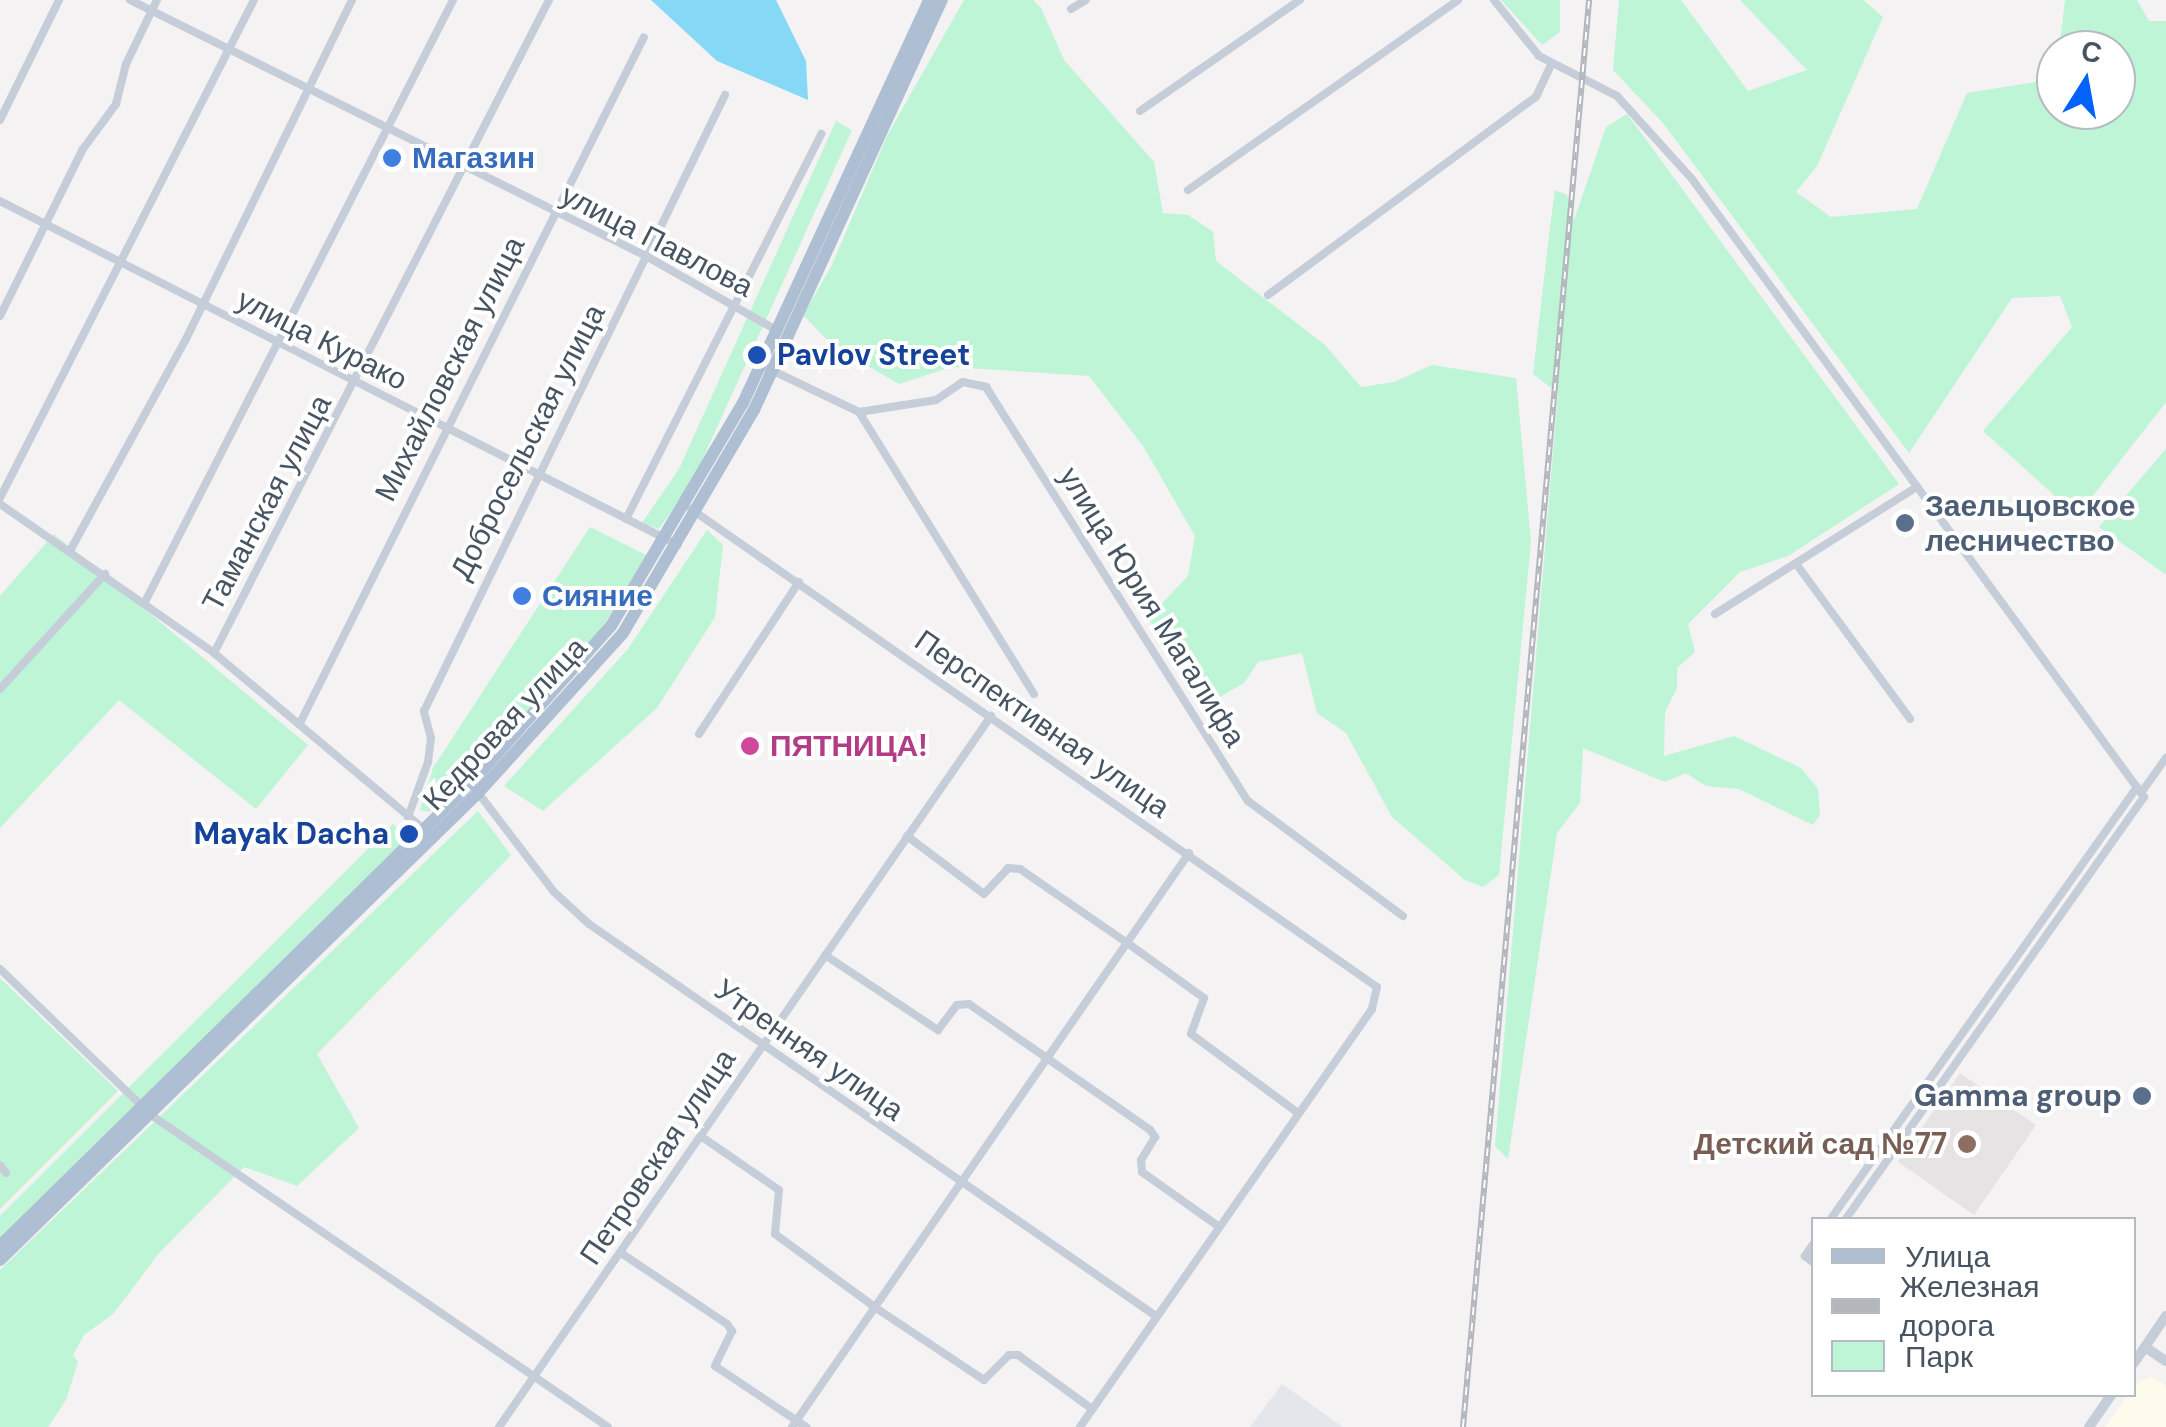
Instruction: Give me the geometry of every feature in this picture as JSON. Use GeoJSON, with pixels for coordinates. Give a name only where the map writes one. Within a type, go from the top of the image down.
{"type":"FeatureCollection","features":[{"type":"Feature","properties":{"kind":"main road","name":"Кедровая улица"},"geometry":{"type":"LineString","coordinates":[[0,1260],[474,788],[623,633],[693,510],[767,367],[930,0]]}},
{"type":"Feature","properties":{"kind":"main road","name":"Кедровая улица"},"geometry":{"type":"LineString","coordinates":[[782,334],[942,0]]}},
{"type":"Feature","properties":{"kind":"main road","name":"Кедровая улица"},"geometry":{"type":"LineString","coordinates":[[0,1246],[147,1112]]}},
{"type":"Feature","properties":{"kind":"street"},"geometry":{"type":"LineString","coordinates":[[0,120],[59,0]]}},
{"type":"Feature","properties":{"kind":"street","name":"улица Павлова"},"geometry":{"type":"LineString","coordinates":[[130,0],[646,256],[782,334]]}},
{"type":"Feature","properties":{"kind":"street"},"geometry":{"type":"LineString","coordinates":[[0,316],[83,149],[116,104],[158,0]]}},
{"type":"Feature","properties":{"kind":"street"},"geometry":{"type":"LineString","coordinates":[[254,0],[1,495],[214,653],[429,833]]}},
{"type":"Feature","properties":{"kind":"street"},"geometry":{"type":"LineString","coordinates":[[71,550],[184,341],[198,303],[352,0]]}},
{"type":"Feature","properties":{"kind":"street"},"geometry":{"type":"LineString","coordinates":[[145,602],[452,0]]}},
{"type":"Feature","properties":{"kind":"street","name":"Таманская улица"},"geometry":{"type":"LineString","coordinates":[[214,653],[550,0]]}},
{"type":"Feature","properties":{"kind":"street"},"geometry":{"type":"LineString","coordinates":[[1071,9],[1086,0]]}},
{"type":"Feature","properties":{"kind":"street"},"geometry":{"type":"LineString","coordinates":[[1140,111],[1300,0]]}},
{"type":"Feature","properties":{"kind":"street"},"geometry":{"type":"LineString","coordinates":[[1188,190],[1458,0]]}},
{"type":"Feature","properties":{"kind":"street"},"geometry":{"type":"LineString","coordinates":[[1494,0],[1551,64],[1600,85],[1650,128],[2140,792]]}},
{"type":"Feature","properties":{"kind":"street","name":"Михайловская улица"},"geometry":{"type":"LineString","coordinates":[[300,724],[644,36]]}},
{"type":"Feature","properties":{"kind":"street"},"geometry":{"type":"LineString","coordinates":[[1268,295],[1536,98],[1551,64]]}},
{"type":"Feature","properties":{"kind":"street","name":"Добросельская улица"},"geometry":{"type":"LineString","coordinates":[[408,817],[428,762],[431,738],[424,711],[725,95]]}},
{"type":"Feature","properties":{"kind":"street"},"geometry":{"type":"LineString","coordinates":[[626,519],[822,134]]}},
{"type":"Feature","properties":{"kind":"street","name":"улица Курако"},"geometry":{"type":"LineString","coordinates":[[0,201],[673,543]]}},
{"type":"Feature","properties":{"kind":"street"},"geometry":{"type":"LineString","coordinates":[[767,367],[859,412],[1034,694]]}},
{"type":"Feature","properties":{"kind":"street","name":"улица Юрия Магалифа"},"geometry":{"type":"LineString","coordinates":[[859,412],[936,400],[963,382],[986,387],[1248,801],[1404,916]]}},
{"type":"Feature","properties":{"kind":"street"},"geometry":{"type":"LineString","coordinates":[[1715,614],[1917,488]]}},
{"type":"Feature","properties":{"kind":"street","name":"Перспективная улица"},"geometry":{"type":"LineString","coordinates":[[693,510],[1370,978],[1377,987],[1372,1009],[1298,1113]]}},
{"type":"Feature","properties":{"kind":"street"},"geometry":{"type":"LineString","coordinates":[[1797,565],[1910,720]]}},
{"type":"Feature","properties":{"kind":"street"},"geometry":{"type":"LineString","coordinates":[[0,689],[105,574]]}},
{"type":"Feature","properties":{"kind":"street"},"geometry":{"type":"LineString","coordinates":[[699,734],[799,582]]}},
{"type":"Feature","properties":{"kind":"street","name":"Петровская улица"},"geometry":{"type":"LineString","coordinates":[[500,1427],[991,716]]}},
{"type":"Feature","properties":{"kind":"street"},"geometry":{"type":"LineString","coordinates":[[1832,1217],[2166,758]]}},
{"type":"Feature","properties":{"kind":"street","name":"Утренняя улица"},"geometry":{"type":"LineString","coordinates":[[474,788],[554,892],[589,924],[1156,1316]]}},
{"type":"Feature","properties":{"kind":"street"},"geometry":{"type":"LineString","coordinates":[[1847,1217],[2140,792]]}},
{"type":"Feature","properties":{"kind":"street"},"geometry":{"type":"LineString","coordinates":[[906,836],[984,894],[1008,868],[1020,869],[1126,942],[1204,998],[1192,1034],[1298,1113],[1080,1427]]}},
{"type":"Feature","properties":{"kind":"street"},"geometry":{"type":"LineString","coordinates":[[795,1424],[1189,853]]}},
{"type":"Feature","properties":{"kind":"street"},"geometry":{"type":"LineString","coordinates":[[825,955],[932,1028],[942,1026],[963,1002],[1046,1058],[1150,1130],[1155,1137],[1141,1160],[1142,1172],[1218,1226]]}},
{"type":"Feature","properties":{"kind":"street"},"geometry":{"type":"LineString","coordinates":[[0,969],[102,1060],[147,1112],[608,1427]]}},
{"type":"Feature","properties":{"kind":"street"},"geometry":{"type":"LineString","coordinates":[[702,1137],[779,1190],[775,1234],[876,1308],[984,1380],[1009,1355],[1018,1355],[1092,1409]]}},
{"type":"Feature","properties":{"kind":"street"},"geometry":{"type":"LineString","coordinates":[[620,1253],[727,1324],[732,1330],[715,1366],[795,1424],[806,1427]]}},
{"type":"Feature","properties":{"kind":"street"},"geometry":{"type":"LineString","coordinates":[[2136,1360],[2166,1316]]}},
{"type":"Feature","properties":{"kind":"street"},"geometry":{"type":"LineString","coordinates":[[2144,1347],[2166,1362]]}},
{"type":"Feature","properties":{"kind":"street"},"geometry":{"type":"LineString","coordinates":[[2090,1427],[2110,1397]]}},
{"type":"Feature","properties":{"kind":"shaded area","name":"Детский сад №77"},"geometry":{"type":"Polygon","coordinates":[[[1960,1073],[2036,1125],[1974,1215],[1898,1162],[1960,1073]]]}},
{"type":"Feature","properties":{"kind":"shaded area"},"geometry":{"type":"Polygon","coordinates":[[[2152,1376],[2166,1386],[2166,1427],[2105,1427],[2126,1397],[2136,1397],[2137,1382],[2152,1376]]]}},
{"type":"Feature","properties":{"kind":"shaded area"},"geometry":{"type":"Polygon","coordinates":[[[1282,1384],[1343,1427],[1250,1427],[1282,1384]]]}},
{"type":"Feature","properties":{"kind":"green space"},"geometry":{"type":"Polygon","coordinates":[[[964,0],[1033,0],[1041,8],[1064,60],[1154,162],[1163,213],[1188,215],[1213,232],[1216,261],[1325,345],[1361,387],[1394,382],[1432,365],[1516,378],[1531,542],[1499,875],[1483,887],[1465,880],[1392,817],[1346,733],[1317,713],[1302,653],[1258,662],[1244,683],[1213,701],[1196,689],[1148,618],[1188,576],[1195,536],[1143,446],[1089,376],[951,367],[899,384],[833,346],[803,315],[831,267],[887,136],[964,0]]]}},
{"type":"Feature","properties":{"kind":"green space"},"geometry":{"type":"Polygon","coordinates":[[[1501,0],[1560,0],[1560,32],[1542,45],[1501,0]]]}},
{"type":"Feature","properties":{"kind":"green space"},"geometry":{"type":"Polygon","coordinates":[[[1619,0],[1681,0],[1748,91],[1807,70],[1740,0],[1863,0],[1883,17],[1817,166],[1796,192],[1831,217],[1917,209],[1967,93],[2036,82],[2036,130],[2136,130],[2136,30],[2061,30],[2065,0],[2137,0],[2149,21],[2166,21],[2166,402],[2077,516],[1983,431],[2072,327],[2060,296],[2012,298],[1909,453],[1663,123],[1613,70],[1619,0]]]}},
{"type":"Feature","properties":{"kind":"green space"},"geometry":{"type":"Polygon","coordinates":[[[1627,114],[1899,484],[1788,556],[1740,572],[1688,624],[1695,652],[1677,668],[1677,688],[1665,712],[1664,756],[1734,736],[1801,768],[1818,789],[1820,815],[1813,825],[1739,789],[1706,786],[1686,773],[1665,782],[1583,748],[1580,803],[1557,833],[1508,1159],[1495,1146],[1558,393],[1533,374],[1555,190],[1567,195],[1574,220],[1606,127],[1627,114]]]}},
{"type":"Feature","properties":{"kind":"green space"},"geometry":{"type":"Polygon","coordinates":[[[836,121],[852,130],[694,478],[659,529],[642,523],[679,469],[836,121]]]}},
{"type":"Feature","properties":{"kind":"green space"},"geometry":{"type":"Polygon","coordinates":[[[2166,449],[2166,573],[2165,574],[2099,527],[2166,449]]]}},
{"type":"Feature","properties":{"kind":"green space"},"geometry":{"type":"Polygon","coordinates":[[[590,527],[650,557],[594,639],[513,732],[429,812],[420,810],[433,768],[590,527]]]}},
{"type":"Feature","properties":{"kind":"green space"},"geometry":{"type":"Polygon","coordinates":[[[707,530],[723,545],[715,617],[657,708],[543,811],[504,786],[628,649],[707,530]]]}},
{"type":"Feature","properties":{"kind":"green space"},"geometry":{"type":"Polygon","coordinates":[[[54,534],[308,745],[256,809],[119,700],[0,828],[0,596],[54,534]]]}},
{"type":"Feature","properties":{"kind":"green space"},"geometry":{"type":"Polygon","coordinates":[[[478,811],[511,855],[317,1054],[359,1128],[297,1186],[244,1167],[160,1252],[113,1314],[84,1335],[73,1355],[78,1362],[66,1400],[48,1427],[0,1427],[0,1270],[478,811]]]}},
{"type":"Feature","properties":{"kind":"green space"},"geometry":{"type":"Polygon","coordinates":[[[393,824],[411,840],[0,1242],[0,1216],[393,824]]]}},
{"type":"Feature","properties":{"kind":"green space"},"geometry":{"type":"Polygon","coordinates":[[[0,978],[118,1091],[0,1209],[0,978]]]}},
{"type":"Feature","properties":{"kind":"water"},"geometry":{"type":"Polygon","coordinates":[[[651,0],[776,0],[806,61],[808,100],[717,61],[651,0]]]}},
{"type":"Feature","properties":{"kind":"railway"},"geometry":{"type":"LineString","coordinates":[[1463,1427],[1589,0]]}},
{"type":"Feature","properties":{"kind":"place","name":"Магазин"},"geometry":{"type":"Point","coordinates":[392,158]}},
{"type":"Feature","properties":{"kind":"place","name":"Pavlov Street"},"geometry":{"type":"Point","coordinates":[757,355]}},
{"type":"Feature","properties":{"kind":"place","name":"Заельцовское лесничество"},"geometry":{"type":"Point","coordinates":[1905,523]}},
{"type":"Feature","properties":{"kind":"place","name":"Сияние"},"geometry":{"type":"Point","coordinates":[522,596]}},
{"type":"Feature","properties":{"kind":"place","name":"ПЯТНИЦА!"},"geometry":{"type":"Point","coordinates":[750,746]}},
{"type":"Feature","properties":{"kind":"place","name":"Mayak Dacha"},"geometry":{"type":"Point","coordinates":[409,834]}},
{"type":"Feature","properties":{"kind":"place","name":"Gamma group"},"geometry":{"type":"Point","coordinates":[2142,1096]}},
{"type":"Feature","properties":{"kind":"place","name":"Детский сад №77"},"geometry":{"type":"Point","coordinates":[1967,1144]}}]}
